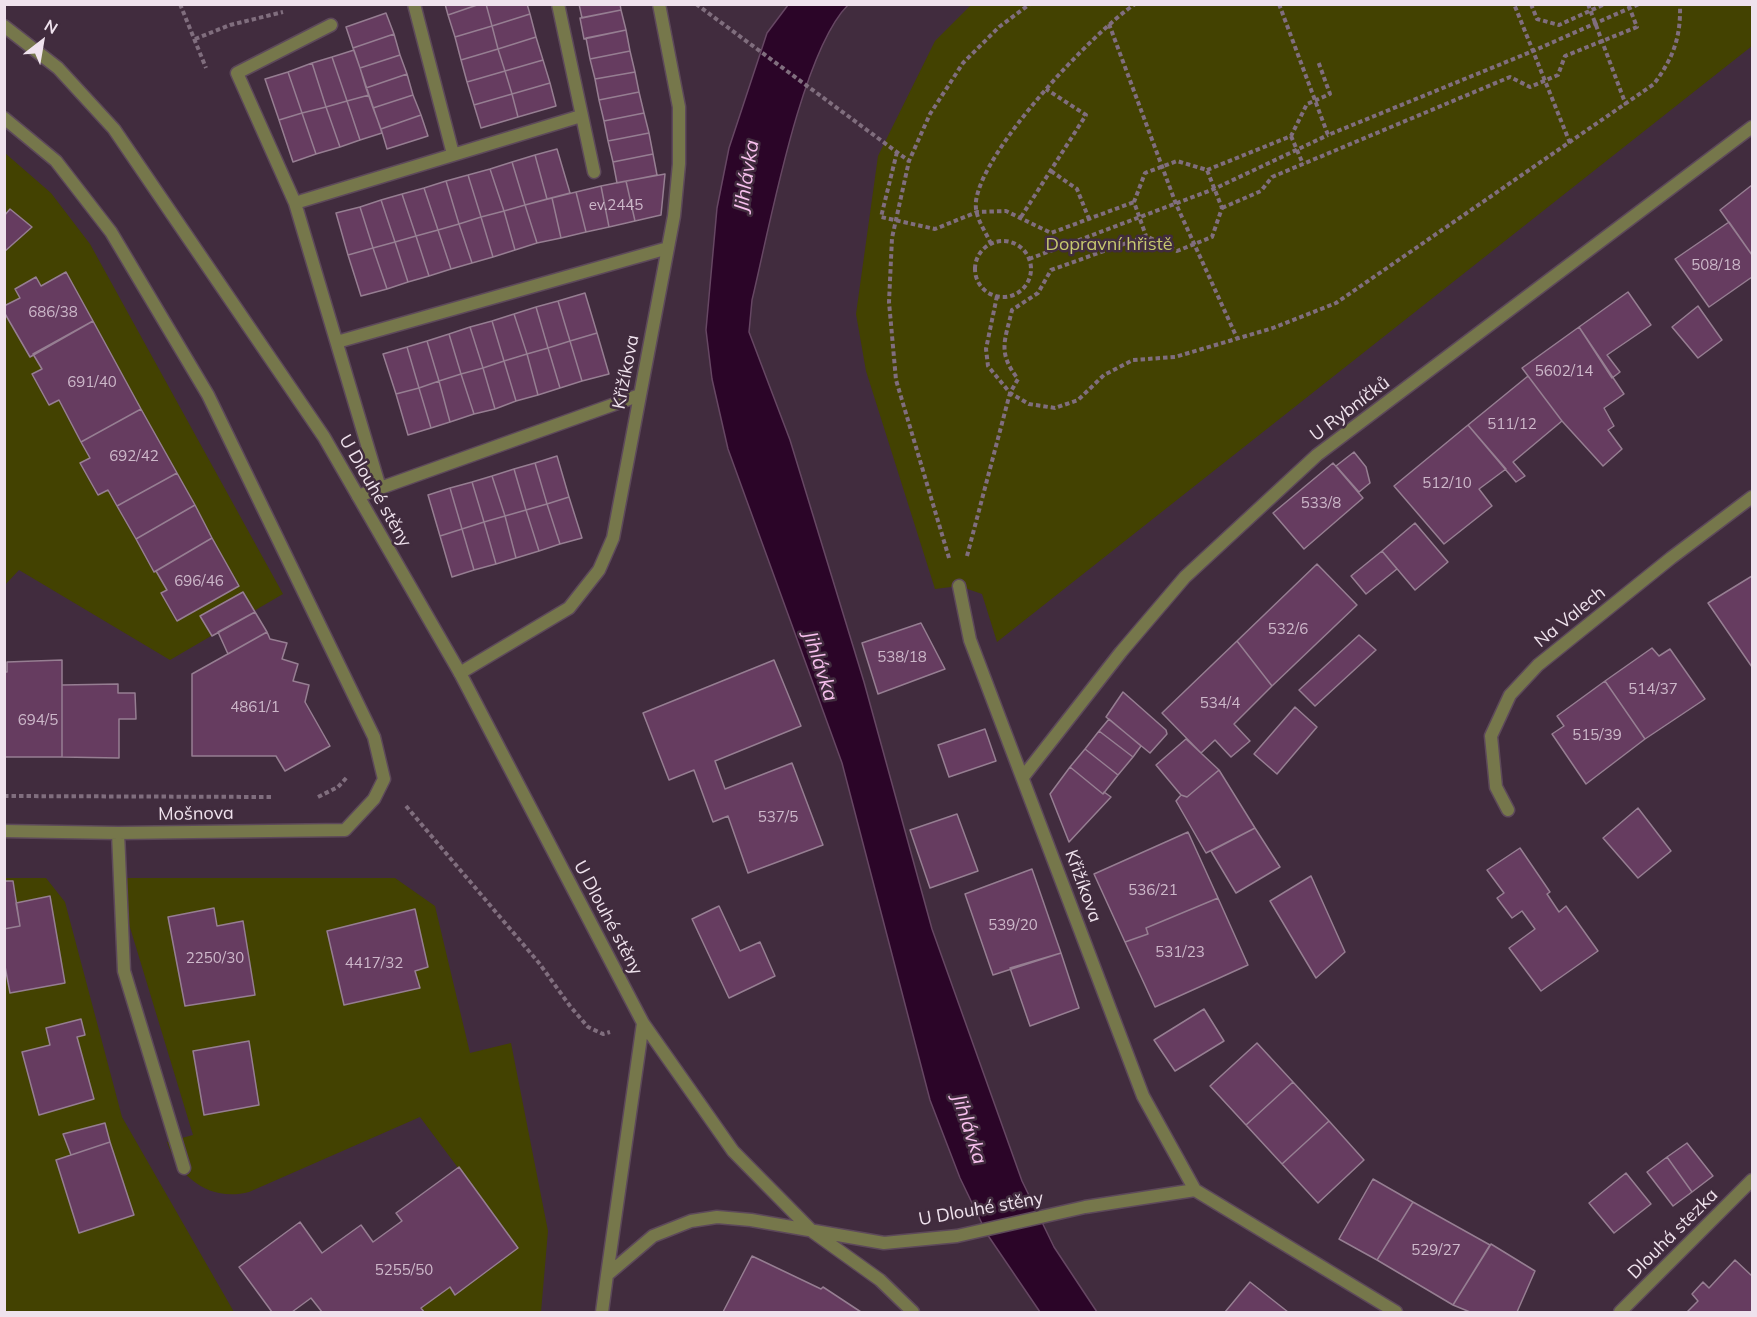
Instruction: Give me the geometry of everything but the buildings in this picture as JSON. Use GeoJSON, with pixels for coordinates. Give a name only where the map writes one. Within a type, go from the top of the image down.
{"type":"FeatureCollection","features":[{"type":"Feature","properties":{"kind":"street"},"geometry":{"type":"LineString","coordinates":[[414,4],[453,154]]}},
{"type":"Feature","properties":{"kind":"street"},"geometry":{"type":"LineString","coordinates":[[558,4],[594,172]]}},
{"type":"Feature","properties":{"kind":"street","name":"Křižíkova"},"geometry":{"type":"LineString","coordinates":[[460,673],[569,608],[599,570],[613,538],[674,216],[679,164],[679,107],[659,4]]}},
{"type":"Feature","properties":{"kind":"street"},"geometry":{"type":"LineString","coordinates":[[331,25],[237,73],[295,203],[380,489]]}},
{"type":"Feature","properties":{"kind":"street","name":"U Dlouhé stěny"},"geometry":{"type":"LineString","coordinates":[[4,26],[58,68],[114,129],[324,437],[460,673],[643,1023],[733,1151],[813,1232],[880,1280],[913,1312]]}},
{"type":"Feature","properties":{"kind":"street"},"geometry":{"type":"LineString","coordinates":[[295,203],[581,116]]}},
{"type":"Feature","properties":{"kind":"street"},"geometry":{"type":"LineString","coordinates":[[4,118],[56,161],[111,232],[208,395],[374,737],[384,778]]}},
{"type":"Feature","properties":{"kind":"street","name":"U Rybníčků"},"geometry":{"type":"LineString","coordinates":[[1023,777],[1121,652],[1185,576],[1317,455],[1752,128]]}},
{"type":"Feature","properties":{"kind":"street"},"geometry":{"type":"LineString","coordinates":[[337,342],[668,248]]}},
{"type":"Feature","properties":{"kind":"street"},"geometry":{"type":"LineString","coordinates":[[358,496],[640,395]]}},
{"type":"Feature","properties":{"kind":"street","name":"Na Valech"},"geometry":{"type":"LineString","coordinates":[[1508,810],[1496,787],[1491,736],[1510,695],[1538,665],[1671,558],[1752,497]]}},
{"type":"Feature","properties":{"kind":"street","name":"Křižíkova"},"geometry":{"type":"LineString","coordinates":[[959,586],[970,640],[1143,1096],[1195,1190],[1396,1312]]}},
{"type":"Feature","properties":{"kind":"street","name":"Mošnova"},"geometry":{"type":"LineString","coordinates":[[4,831],[118,833],[345,830],[374,799],[384,778]]}},
{"type":"Feature","properties":{"kind":"street"},"geometry":{"type":"LineString","coordinates":[[118,833],[124,971],[184,1168]]}},
{"type":"Feature","properties":{"kind":"street"},"geometry":{"type":"LineString","coordinates":[[602,1312],[643,1023]]}},
{"type":"Feature","properties":{"kind":"street","name":"Dlouhá stezka"},"geometry":{"type":"LineString","coordinates":[[1620,1312],[1752,1180]]}},
{"type":"Feature","properties":{"kind":"street","name":"U Dlouhé stěny"},"geometry":{"type":"LineString","coordinates":[[607,1275],[653,1236],[691,1221],[717,1218],[751,1220],[884,1243],[957,1236],[1085,1207],[1195,1190]]}},
{"type":"Feature","properties":{"kind":"path"},"geometry":{"type":"LineString","coordinates":[[180,4],[195,39],[230,25],[287,11]]}},
{"type":"Feature","properties":{"kind":"path"},"geometry":{"type":"LineString","coordinates":[[696,4],[909,160]]}},
{"type":"Feature","properties":{"kind":"path"},"geometry":{"type":"LineString","coordinates":[[959,586],[930,499],[896,380],[889,302],[892,238],[909,160],[930,114],[963,63],[999,27],[1030,4]]}},
{"type":"Feature","properties":{"kind":"path"},"geometry":{"type":"LineString","coordinates":[[991,244],[977,212],[976,202],[982,183],[999,153],[1046,89],[1083,48],[1135,4]]}},
{"type":"Feature","properties":{"kind":"path"},"geometry":{"type":"LineString","coordinates":[[1279,4],[1328,135]]}},
{"type":"Feature","properties":{"kind":"path"},"geometry":{"type":"LineString","coordinates":[[1514,4],[1570,142]]}},
{"type":"Feature","properties":{"kind":"path"},"geometry":{"type":"LineString","coordinates":[[1531,4],[1537,19],[1559,25],[1605,4]]}},
{"type":"Feature","properties":{"kind":"path"},"geometry":{"type":"LineString","coordinates":[[1588,4],[1626,105]]}},
{"type":"Feature","properties":{"kind":"path"},"geometry":{"type":"LineString","coordinates":[[1029,259],[1214,189],[1328,135],[1533,51],[1595,24],[1629,6],[1639,4]]}},
{"type":"Feature","properties":{"kind":"path"},"geometry":{"type":"LineString","coordinates":[[997,296],[986,349],[988,366],[1010,393],[1029,404],[1055,408],[1078,400],[1104,375],[1133,360],[1175,357],[1273,328],[1336,303],[1654,84],[1670,62],[1678,43],[1680,4]]}},
{"type":"Feature","properties":{"kind":"path"},"geometry":{"type":"LineString","coordinates":[[1222,208],[1261,191],[1272,177],[1510,77],[1530,87],[1546,81],[1558,75],[1564,56],[1637,27],[1629,6]]}},
{"type":"Feature","properties":{"kind":"path"},"geometry":{"type":"LineString","coordinates":[[1109,24],[1176,204],[1237,338]]}},
{"type":"Feature","properties":{"kind":"path"},"geometry":{"type":"LineString","coordinates":[[1146,236],[1134,202],[1145,173],[1177,161],[1207,170],[1291,136],[1307,104],[1330,94],[1318,61]]}},
{"type":"Feature","properties":{"kind":"path"},"geometry":{"type":"LineString","coordinates":[[1022,217],[1086,115],[1046,89]]}},
{"type":"Feature","properties":{"kind":"path"},"geometry":{"type":"LineString","coordinates":[[1291,136],[1303,164]]}},
{"type":"Feature","properties":{"kind":"path"},"geometry":{"type":"LineString","coordinates":[[897,152],[881,217],[896,221],[935,229],[977,212],[1006,211],[1022,217],[1038,229],[1051,233],[1134,202]]}},
{"type":"Feature","properties":{"kind":"path"},"geometry":{"type":"LineString","coordinates":[[959,586],[1010,393],[1018,379],[1002,352],[1012,310],[1038,293],[1051,270],[1146,236],[1177,251],[1212,237],[1222,208],[1207,170]]}},
{"type":"Feature","properties":{"kind":"path"},"geometry":{"type":"LineString","coordinates":[[1051,171],[1077,189],[1089,219]]}},
{"type":"Feature","properties":{"kind":"path"},"geometry":{"type":"LineString","coordinates":[[1000,241],[1021,247],[1029,259],[1030,274],[1024,287],[1012,295],[997,296],[983,289],[975,269],[980,254],[991,244],[1000,241]]}},
{"type":"Feature","properties":{"kind":"path"},"geometry":{"type":"LineString","coordinates":[[307,797],[319,797],[338,787],[352,773],[356,764],[384,778],[539,963],[588,1027],[603,1034],[643,1023]]}},
{"type":"Feature","properties":{"kind":"path"},"geometry":{"type":"LineString","coordinates":[[4,796],[283,797]]}},
{"type":"Feature","properties":{"kind":"green space","name":"Dopravní hřistě"},"geometry":{"type":"Polygon","coordinates":[[[971,5],[1752,5],[1752,46],[997,642],[982,594],[959,586],[935,589],[866,371],[856,314],[878,156],[935,41],[971,5]]]}},
{"type":"Feature","properties":{"kind":"green space"},"geometry":{"type":"Polygon","coordinates":[[[5,153],[51,193],[90,244],[283,594],[170,660],[19,570],[5,585],[5,153]]]}},
{"type":"Feature","properties":{"kind":"green space"},"geometry":{"type":"Polygon","coordinates":[[[5,878],[46,878],[65,902],[122,1117],[234,1312],[5,1312],[5,878]]]}},
{"type":"Feature","properties":{"kind":"green space"},"geometry":{"type":"Polygon","coordinates":[[[115,878],[395,878],[435,906],[470,1053],[511,1043],[548,1231],[541,1312],[424,1312],[421,1308],[450,1287],[455,1294],[518,1248],[420,1117],[249,1192],[235,1194],[209,1190],[188,1176],[172,1155],[167,1142],[193,1135],[115,878]]]}},
{"type":"Feature","properties":{"kind":"water","name":"Jihlávka"},"geometry":{"type":"Polygon","coordinates":[[[788,5],[848,5],[831,28],[801,101],[777,188],[752,300],[749,332],[790,440],[864,682],[932,929],[1022,1181],[1054,1247],[1097,1312],[1040,1312],[987,1234],[960,1178],[930,1100],[842,763],[728,449],[712,379],[706,330],[717,208],[729,148],[767,33],[788,5]]]}}]}
